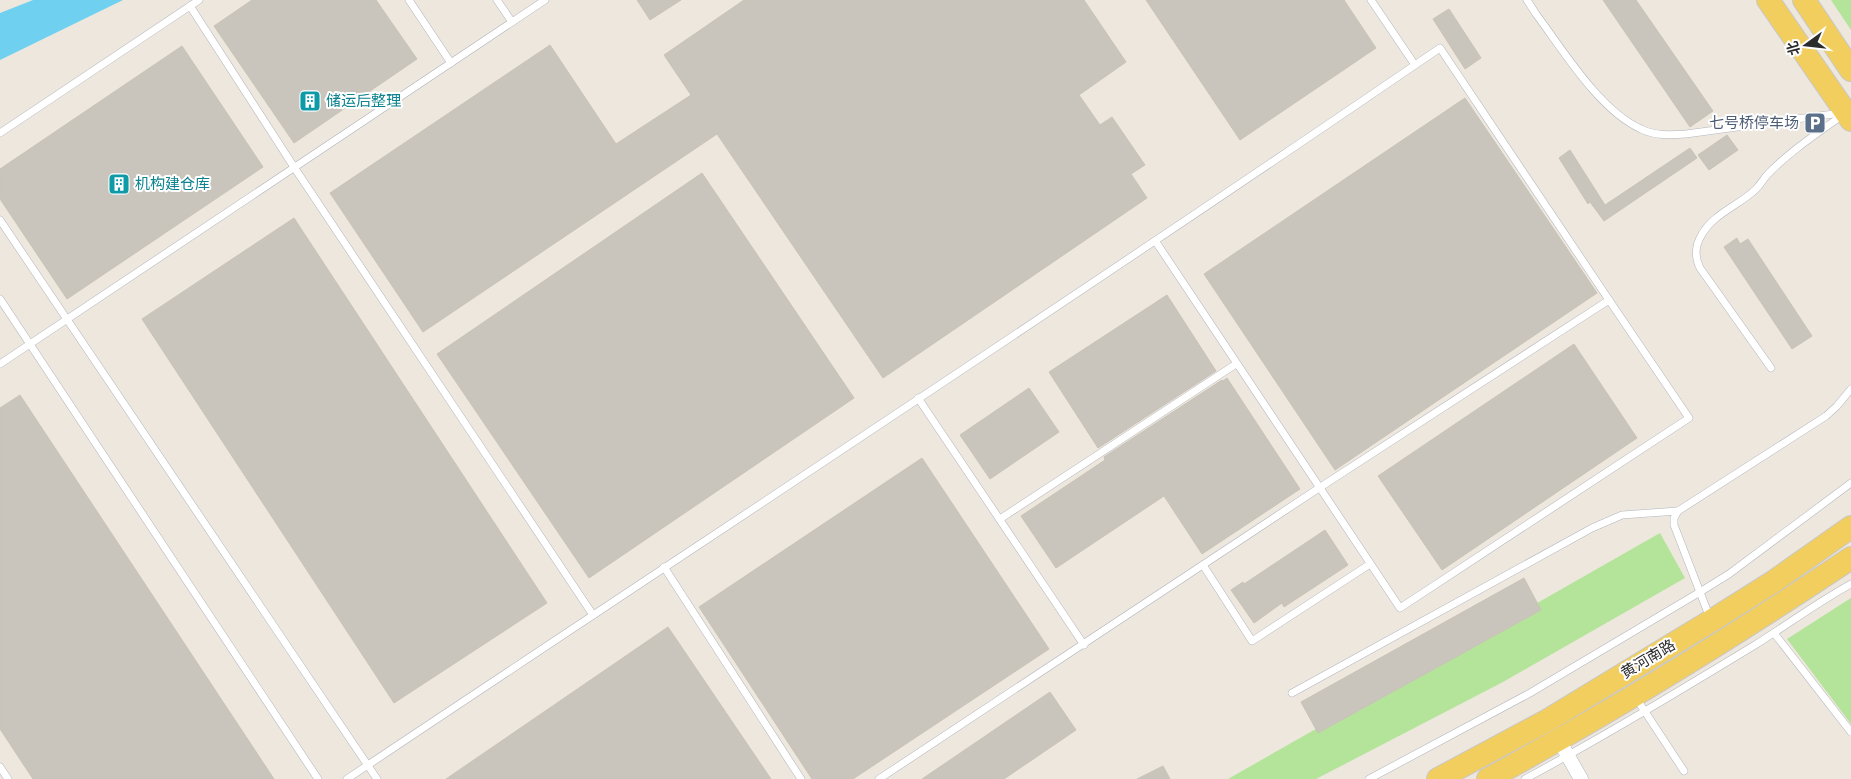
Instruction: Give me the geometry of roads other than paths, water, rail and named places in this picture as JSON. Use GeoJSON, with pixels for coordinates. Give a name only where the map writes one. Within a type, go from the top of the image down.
{"type":"FeatureCollection","features":[{"type":"Feature","properties":{"kind":"main road"},"geometry":{"type":"LineString","coordinates":[[1768,0],[1849,121]]}},
{"type":"Feature","properties":{"kind":"main road"},"geometry":{"type":"LineString","coordinates":[[1804,0],[1851,70]]}},
{"type":"Feature","properties":{"kind":"main road","name":"黄河南路"},"geometry":{"type":"LineString","coordinates":[[1438,779],[1548,720],[1711,621],[1773,582],[1851,526]]}},
{"type":"Feature","properties":{"kind":"main road","name":"黄河南路"},"geometry":{"type":"LineString","coordinates":[[1488,779],[1563,748],[1640,703],[1851,558]]}},
{"type":"Feature","properties":{"kind":"street"},"geometry":{"type":"LineString","coordinates":[[1563,748],[1581,779]]}},
{"type":"Feature","properties":{"kind":"lane"},"geometry":{"type":"LineString","coordinates":[[0,133],[199,0]]}},
{"type":"Feature","properties":{"kind":"lane"},"geometry":{"type":"LineString","coordinates":[[409,0],[451,63]]}},
{"type":"Feature","properties":{"kind":"lane"},"geometry":{"type":"LineString","coordinates":[[497,0],[512,22]]}},
{"type":"Feature","properties":{"kind":"lane"},"geometry":{"type":"LineString","coordinates":[[0,364],[545,0]]}},
{"type":"Feature","properties":{"kind":"lane"},"geometry":{"type":"LineString","coordinates":[[1371,0],[1415,65]]}},
{"type":"Feature","properties":{"kind":"lane"},"geometry":{"type":"LineString","coordinates":[[1527,0],[1603,103],[1624,119],[1642,129],[1663,135],[1849,121]]}},
{"type":"Feature","properties":{"kind":"lane"},"geometry":{"type":"LineString","coordinates":[[190,6],[294,167],[593,615]]}},
{"type":"Feature","properties":{"kind":"lane"},"geometry":{"type":"LineString","coordinates":[[346,779],[1156,242],[1440,48],[1689,418],[1400,608],[1156,242]]}},
{"type":"Feature","properties":{"kind":"lane"},"geometry":{"type":"LineString","coordinates":[[1771,368],[1700,268],[1696,260],[1700,236],[1708,226],[1756,190],[1768,174],[1799,147],[1849,121]]}},
{"type":"Feature","properties":{"kind":"lane"},"geometry":{"type":"LineString","coordinates":[[0,220],[377,779]]}},
{"type":"Feature","properties":{"kind":"lane"},"geometry":{"type":"LineString","coordinates":[[0,299],[318,779]]}},
{"type":"Feature","properties":{"kind":"lane"},"geometry":{"type":"LineString","coordinates":[[879,779],[1319,488],[1609,300]]}},
{"type":"Feature","properties":{"kind":"lane"},"geometry":{"type":"LineString","coordinates":[[1000,519],[1236,364]]}},
{"type":"Feature","properties":{"kind":"lane"},"geometry":{"type":"LineString","coordinates":[[1711,621],[1674,525],[1674,518],[1678,511],[1826,416],[1851,389]]}},
{"type":"Feature","properties":{"kind":"lane"},"geometry":{"type":"LineString","coordinates":[[918,398],[1084,645]]}},
{"type":"Feature","properties":{"kind":"lane"},"geometry":{"type":"LineString","coordinates":[[1369,779],[1530,693],[1700,592],[1728,574],[1851,483]]}},
{"type":"Feature","properties":{"kind":"lane"},"geometry":{"type":"LineString","coordinates":[[1292,692],[1592,528],[1622,515],[1678,511]]}},
{"type":"Feature","properties":{"kind":"lane"},"geometry":{"type":"LineString","coordinates":[[1203,566],[1252,640],[1370,564]]}},
{"type":"Feature","properties":{"kind":"lane"},"geometry":{"type":"LineString","coordinates":[[664,568],[801,779]]}},
{"type":"Feature","properties":{"kind":"lane"},"geometry":{"type":"LineString","coordinates":[[1684,771],[1640,703],[1774,633],[1827,597],[1851,584]]}},
{"type":"Feature","properties":{"kind":"lane"},"geometry":{"type":"LineString","coordinates":[[1774,633],[1851,732]]}},
{"type":"Feature","properties":{"kind":"lane"},"geometry":{"type":"LineString","coordinates":[[1525,779],[1563,748]]}},
{"type":"Feature","properties":{"kind":"lane"},"geometry":{"type":"LineString","coordinates":[[0,767],[8,779]]}},
{"type":"Feature","properties":{"kind":"water"},"geometry":{"type":"Polygon","coordinates":[[[33,0],[123,0],[0,60],[0,13],[33,0]]]}},
{"type":"Feature","properties":{"kind":"place","name":"储运后整理"},"geometry":{"type":"Point","coordinates":[310,101]}},
{"type":"Feature","properties":{"kind":"place","name":"七号桥停车场"},"geometry":{"type":"Point","coordinates":[1815,123]}},
{"type":"Feature","properties":{"kind":"place","name":"机构建仓库"},"geometry":{"type":"Point","coordinates":[119,184]}}]}
